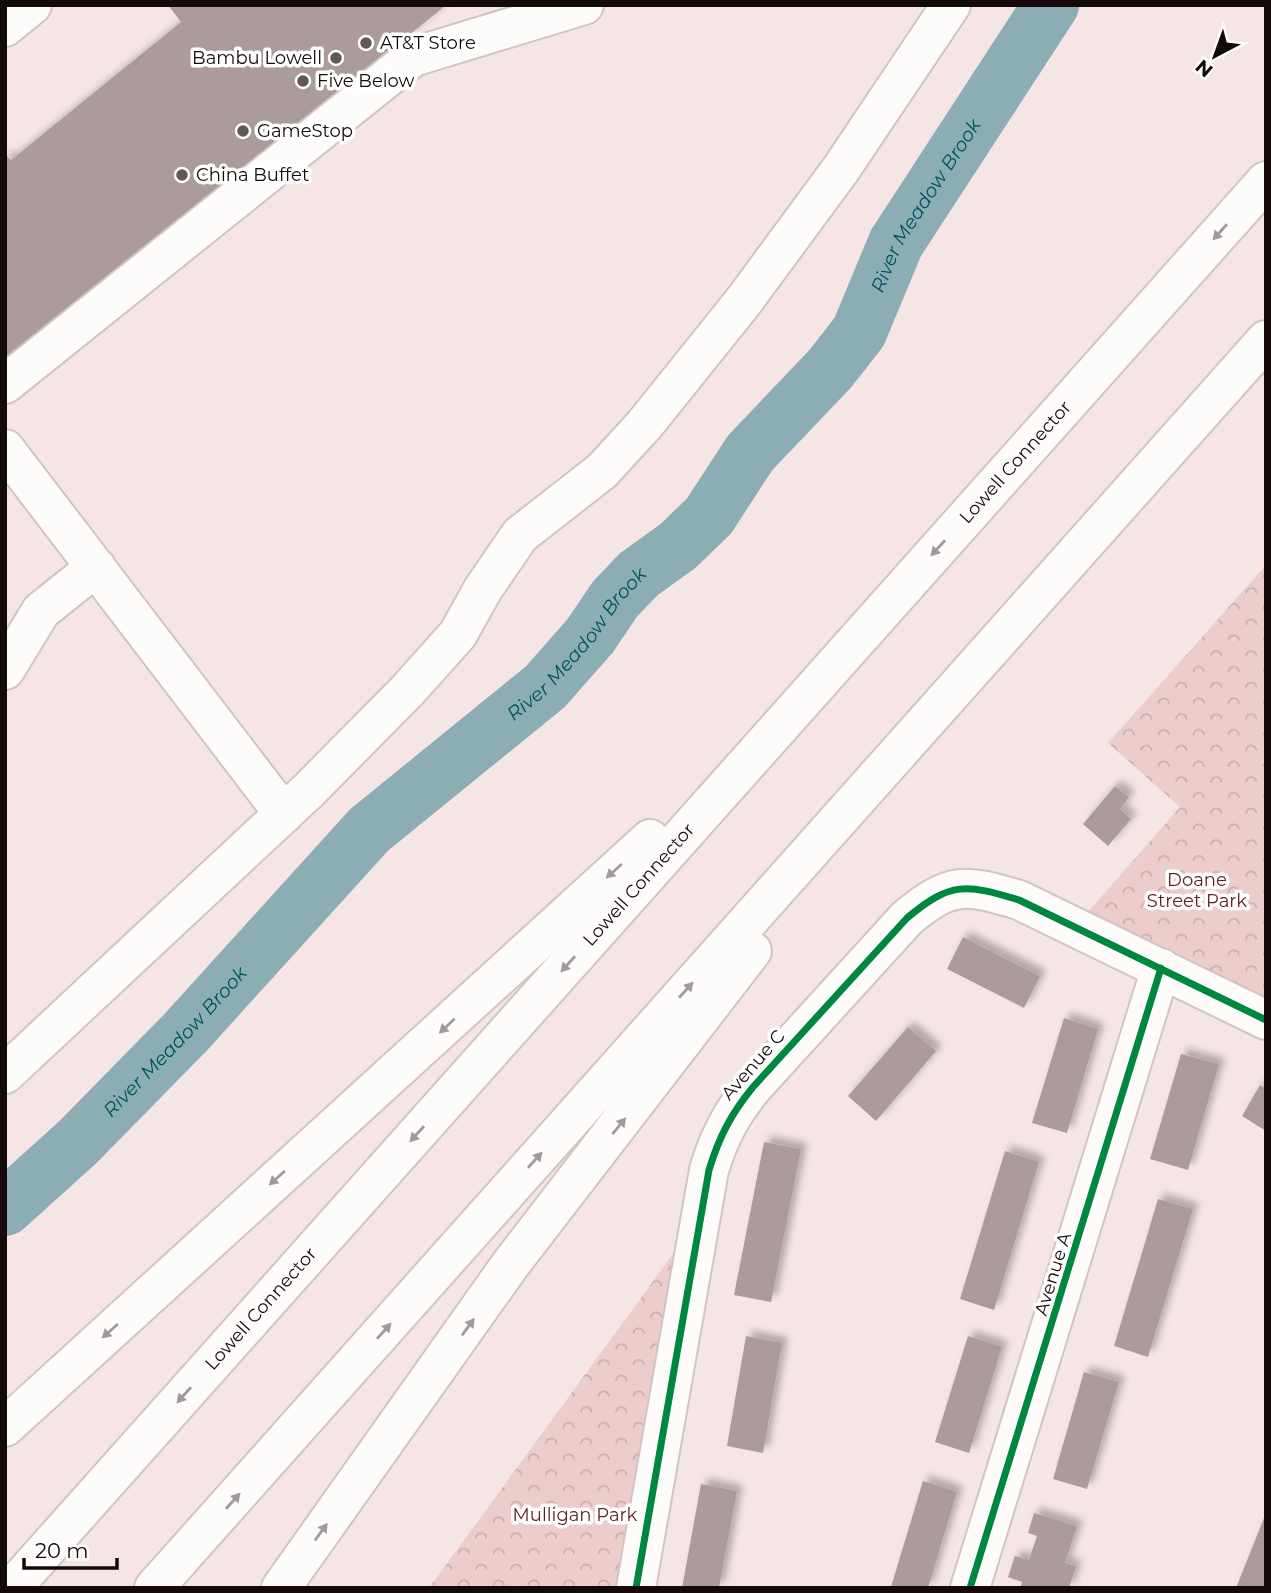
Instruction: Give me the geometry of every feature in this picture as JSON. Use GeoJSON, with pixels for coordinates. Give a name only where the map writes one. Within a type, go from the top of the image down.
{"type":"FeatureCollection","features":[{"type":"Feature","properties":{"kind":"main road"},"geometry":{"type":"LineString","coordinates":[[5,27],[32,5]]}},
{"type":"Feature","properties":{"kind":"main road"},"geometry":{"type":"LineString","coordinates":[[5,384],[414,57],[539,12],[584,5]]}},
{"type":"Feature","properties":{"kind":"main road"},"geometry":{"type":"LineString","coordinates":[[5,1074],[284,814],[407,691],[458,634],[482,589],[520,535],[602,471],[645,424],[743,302],[841,169],[951,5]]}},
{"type":"Feature","properties":{"kind":"main road","name":"Lowell Connector"},"geometry":{"type":"LineString","coordinates":[[12,1588],[1266,181]]}},
{"type":"Feature","properties":{"kind":"main road"},"geometry":{"type":"LineString","coordinates":[[155,1588],[1266,340]]}},
{"type":"Feature","properties":{"kind":"main road"},"geometry":{"type":"LineString","coordinates":[[5,449],[284,814]]}},
{"type":"Feature","properties":{"kind":"main road"},"geometry":{"type":"LineString","coordinates":[[5,670],[41,611],[96,567]]}},
{"type":"Feature","properties":{"kind":"main road"},"geometry":{"type":"LineString","coordinates":[[5,1427],[792,711]]}},
{"type":"Feature","properties":{"kind":"main road"},"geometry":{"type":"LineString","coordinates":[[281,1588],[510,1265],[798,889],[873,781]]}},
{"type":"Feature","properties":{"kind":"main road","name":"Avenue C"},"geometry":{"type":"LineString","coordinates":[[636,1588],[709,1170],[730,1115],[907,918],[927,901],[954,888],[980,888],[1019,900],[1266,1020]]}},
{"type":"Feature","properties":{"kind":"main road","name":"Avenue A"},"geometry":{"type":"LineString","coordinates":[[970,1588],[1161,968]]}},
{"type":"Feature","properties":{"kind":"green space","name":"Doane Street Park"},"geometry":{"type":"Polygon","coordinates":[[[1266,565],[1266,997],[1087,913],[1180,807],[1108,743],[1266,565]]]}},
{"type":"Feature","properties":{"kind":"green space","name":"Mulligan Park"},"geometry":{"type":"Polygon","coordinates":[[[703,1213],[636,1588],[429,1588],[703,1213]]]}},
{"type":"Feature","properties":{"kind":"building"},"geometry":{"type":"Polygon","coordinates":[[[168,5],[446,5],[5,364],[5,154],[11,160],[181,22],[168,5]]]}},
{"type":"Feature","properties":{"kind":"building"},"geometry":{"type":"Polygon","coordinates":[[[1115,786],[1129,797],[1120,809],[1131,819],[1108,846],[1083,824],[1115,786]]]}},
{"type":"Feature","properties":{"kind":"building"},"geometry":{"type":"Polygon","coordinates":[[[963,937],[1040,976],[1024,1008],[947,969],[963,937]]]}},
{"type":"Feature","properties":{"kind":"building"},"geometry":{"type":"Polygon","coordinates":[[[1064,1018],[1098,1029],[1067,1133],[1032,1123],[1064,1018]]]}},
{"type":"Feature","properties":{"kind":"building"},"geometry":{"type":"Polygon","coordinates":[[[908,1027],[936,1051],[876,1121],[848,1096],[908,1027]]]}},
{"type":"Feature","properties":{"kind":"building"},"geometry":{"type":"Polygon","coordinates":[[[1181,1054],[1219,1064],[1188,1170],[1150,1159],[1181,1054]]]}},
{"type":"Feature","properties":{"kind":"building"},"geometry":{"type":"Polygon","coordinates":[[[1260,1085],[1266,1089],[1266,1131],[1242,1116],[1260,1085]]]}},
{"type":"Feature","properties":{"kind":"building"},"geometry":{"type":"Polygon","coordinates":[[[764,1142],[801,1149],[771,1302],[734,1295],[764,1142]]]}},
{"type":"Feature","properties":{"kind":"building"},"geometry":{"type":"Polygon","coordinates":[[[1005,1151],[1039,1162],[994,1310],[960,1299],[1005,1151]]]}},
{"type":"Feature","properties":{"kind":"building"},"geometry":{"type":"Polygon","coordinates":[[[1158,1199],[1193,1209],[1148,1357],[1114,1346],[1158,1199]]]}},
{"type":"Feature","properties":{"kind":"building"},"geometry":{"type":"Polygon","coordinates":[[[746,1336],[782,1343],[763,1453],[727,1446],[746,1336]]]}},
{"type":"Feature","properties":{"kind":"building"},"geometry":{"type":"Polygon","coordinates":[[[968,1336],[1002,1347],[969,1453],[935,1442],[968,1336]]]}},
{"type":"Feature","properties":{"kind":"building"},"geometry":{"type":"Polygon","coordinates":[[[1084,1372],[1119,1382],[1087,1489],[1053,1479],[1084,1372]]]}},
{"type":"Feature","properties":{"kind":"building"},"geometry":{"type":"Polygon","coordinates":[[[923,1481],[957,1492],[928,1588],[894,1588],[891,1587],[923,1481]]]}},
{"type":"Feature","properties":{"kind":"building"},"geometry":{"type":"Polygon","coordinates":[[[701,1484],[737,1491],[719,1588],[682,1588],[701,1484]]]}},
{"type":"Feature","properties":{"kind":"building"},"geometry":{"type":"Polygon","coordinates":[[[1034,1513],[1077,1526],[1065,1563],[1076,1566],[1069,1588],[1020,1588],[1022,1582],[1008,1577],[1015,1556],[1029,1560],[1037,1536],[1028,1533],[1034,1513]]]}},
{"type":"Feature","properties":{"kind":"building"},"geometry":{"type":"Polygon","coordinates":[[[1266,1513],[1266,1588],[1236,1588],[1266,1513]]]}},
{"type":"Feature","properties":{"kind":"waterway","name":"River Meadow Brook"},"geometry":{"type":"LineString","coordinates":[[5,1208],[78,1142],[185,1033],[369,830],[545,687],[590,636],[615,599],[639,574],[678,546],[709,516],[750,453],[830,369],[859,332],[896,243],[1051,5]]}},
{"type":"Feature","properties":{"kind":"cycle path"},"geometry":{"type":"LineString","coordinates":[[636,1588],[709,1170],[717,1147],[726,1126],[753,1087],[907,918],[936,897],[960,889],[985,891],[1019,900],[1266,1020]]}},
{"type":"Feature","properties":{"kind":"cycle path"},"geometry":{"type":"LineString","coordinates":[[970,1588],[1161,968]]}},
{"type":"Feature","properties":{"kind":"place","name":"AT&T Store"},"geometry":{"type":"Point","coordinates":[366,43]}},
{"type":"Feature","properties":{"kind":"place","name":"Bambu Lowell"},"geometry":{"type":"Point","coordinates":[336,58]}},
{"type":"Feature","properties":{"kind":"place","name":"Five Below"},"geometry":{"type":"Point","coordinates":[303,81]}},
{"type":"Feature","properties":{"kind":"place","name":"GameStop"},"geometry":{"type":"Point","coordinates":[243,131]}},
{"type":"Feature","properties":{"kind":"place","name":"China Buffet"},"geometry":{"type":"Point","coordinates":[182,175]}}]}
